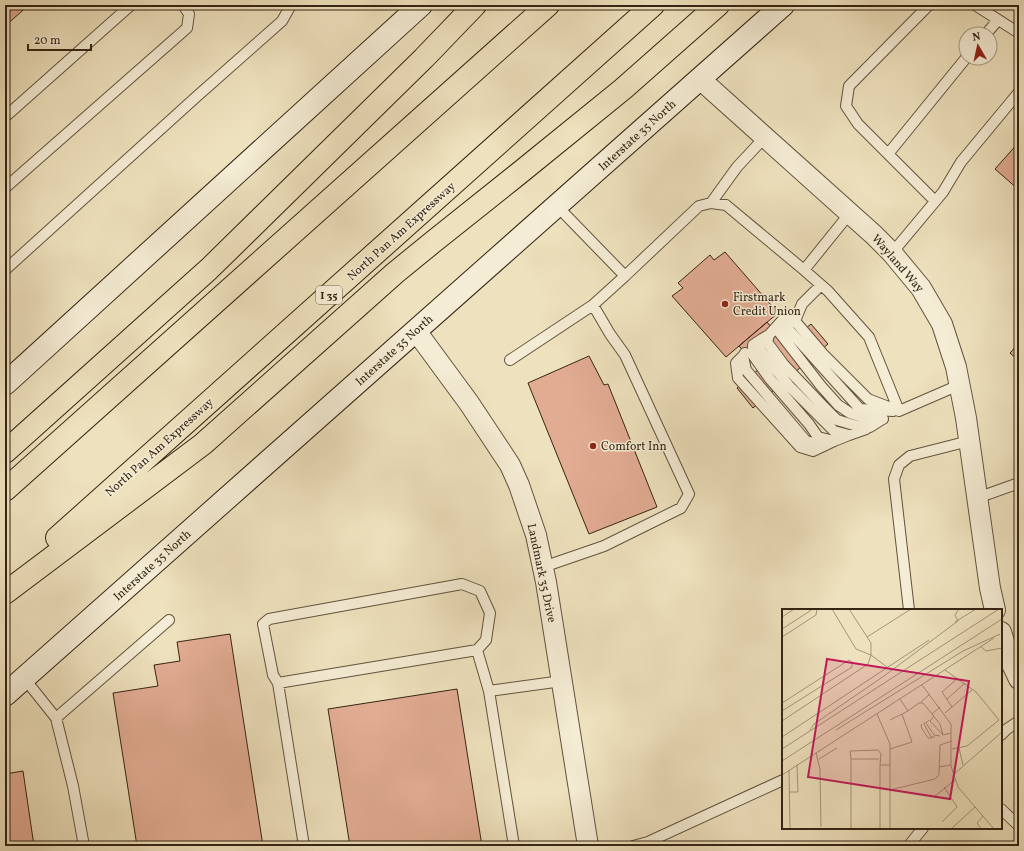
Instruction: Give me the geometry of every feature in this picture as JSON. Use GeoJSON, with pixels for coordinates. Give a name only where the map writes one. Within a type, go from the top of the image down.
{"type":"FeatureCollection","features":[{"type":"Feature","properties":{"kind":"highway"},"geometry":{"type":"LineString","coordinates":[[5,452],[209,269],[424,58],[475,5]]}},
{"type":"Feature","properties":{"kind":"highway"},"geometry":{"type":"LineString","coordinates":[[5,490],[548,5]]}},
{"type":"Feature","properties":{"kind":"highway","name":"North Pan Am Expressway"},"geometry":{"type":"LineString","coordinates":[[5,584],[653,5]]}},
{"type":"Feature","properties":{"kind":"highway"},"geometry":{"type":"LineString","coordinates":[[5,593],[203,444],[395,274],[623,89],[718,5]]}},
{"type":"Feature","properties":{"kind":"main road"},"geometry":{"type":"LineString","coordinates":[[5,384],[421,5]]}},
{"type":"Feature","properties":{"kind":"main road","name":"Interstate 35 North"},"geometry":{"type":"LineString","coordinates":[[5,696],[783,5]]}},
{"type":"Feature","properties":{"kind":"street","name":"Wayland Way"},"geometry":{"type":"LineString","coordinates":[[700,79],[850,213],[892,253],[921,288],[942,324],[956,367],[966,418],[990,588],[995,609]]}},
{"type":"Feature","properties":{"kind":"street","name":"Landmark 35 Drive"},"geometry":{"type":"LineString","coordinates":[[416,331],[469,403],[510,465],[519,485],[536,535],[546,582],[588,846]]}},
{"type":"Feature","properties":{"kind":"street"},"geometry":{"type":"LineString","coordinates":[[1002,635],[1009,658],[1018,676]]}},
{"type":"Feature","properties":{"kind":"lane"},"geometry":{"type":"LineString","coordinates":[[5,117],[130,5]]}},
{"type":"Feature","properties":{"kind":"lane"},"geometry":{"type":"LineString","coordinates":[[5,188],[187,28],[189,14],[183,5]]}},
{"type":"Feature","properties":{"kind":"lane"},"geometry":{"type":"LineString","coordinates":[[5,270],[282,21],[291,5]]}},
{"type":"Feature","properties":{"kind":"lane"},"geometry":{"type":"LineString","coordinates":[[929,5],[849,86],[846,106],[858,124],[935,201]]}},
{"type":"Feature","properties":{"kind":"lane"},"geometry":{"type":"LineString","coordinates":[[975,5],[1019,33]]}},
{"type":"Feature","properties":{"kind":"lane"},"geometry":{"type":"LineString","coordinates":[[993,26],[998,20]]}},
{"type":"Feature","properties":{"kind":"lane"},"geometry":{"type":"LineString","coordinates":[[888,154],[960,66]]}},
{"type":"Feature","properties":{"kind":"lane"},"geometry":{"type":"LineString","coordinates":[[892,253],[943,192],[961,162],[1019,92]]}},
{"type":"Feature","properties":{"kind":"lane"},"geometry":{"type":"LineString","coordinates":[[711,203],[737,167],[765,137]]}},
{"type":"Feature","properties":{"kind":"lane"},"geometry":{"type":"LineString","coordinates":[[510,360],[593,304],[698,206],[711,203],[726,204],[828,291],[869,337],[899,411]]}},
{"type":"Feature","properties":{"kind":"lane"},"geometry":{"type":"LineString","coordinates":[[557,206],[624,276]]}},
{"type":"Feature","properties":{"kind":"lane"},"geometry":{"type":"LineString","coordinates":[[804,270],[850,213]]}},
{"type":"Feature","properties":{"kind":"lane"},"geometry":{"type":"LineString","coordinates":[[821,285],[802,304],[786,316],[742,356],[746,370],[806,441],[819,444],[834,441],[870,427],[899,411],[959,385]]}},
{"type":"Feature","properties":{"kind":"lane"},"geometry":{"type":"LineString","coordinates":[[543,567],[604,546],[681,508],[689,494],[625,355],[610,334],[593,304]]}},
{"type":"Feature","properties":{"kind":"lane"},"geometry":{"type":"LineString","coordinates":[[802,304],[795,322],[823,354],[868,399],[899,411]]}},
{"type":"Feature","properties":{"kind":"lane"},"geometry":{"type":"LineString","coordinates":[[786,316],[789,330],[860,409],[899,411]]}},
{"type":"Feature","properties":{"kind":"lane"},"geometry":{"type":"LineString","coordinates":[[786,316],[779,332],[838,405],[850,414],[881,420]]}},
{"type":"Feature","properties":{"kind":"lane"},"geometry":{"type":"LineString","coordinates":[[761,339],[767,342],[784,365],[837,420],[857,426],[870,427]]}},
{"type":"Feature","properties":{"kind":"lane"},"geometry":{"type":"LineString","coordinates":[[761,339],[760,350],[789,386],[834,431],[849,435]]}},
{"type":"Feature","properties":{"kind":"lane"},"geometry":{"type":"LineString","coordinates":[[761,339],[754,355],[770,379],[809,424],[818,437],[834,441]]}},
{"type":"Feature","properties":{"kind":"lane"},"geometry":{"type":"LineString","coordinates":[[909,609],[894,479],[899,465],[910,456],[969,441]]}},
{"type":"Feature","properties":{"kind":"lane"},"geometry":{"type":"LineString","coordinates":[[977,498],[1019,483]]}},
{"type":"Feature","properties":{"kind":"lane"},"geometry":{"type":"LineString","coordinates":[[278,683],[477,650],[486,640],[490,613],[480,590],[462,584],[269,619],[263,624],[273,675],[278,683],[304,846]]}},
{"type":"Feature","properties":{"kind":"lane"},"geometry":{"type":"LineString","coordinates":[[56,718],[169,620]]}},
{"type":"Feature","properties":{"kind":"lane"},"geometry":{"type":"LineString","coordinates":[[477,650],[489,691],[514,846]]}},
{"type":"Feature","properties":{"kind":"lane"},"geometry":{"type":"LineString","coordinates":[[24,678],[56,718],[73,786],[84,846]]}},
{"type":"Feature","properties":{"kind":"lane"},"geometry":{"type":"LineString","coordinates":[[489,691],[562,681]]}},
{"type":"Feature","properties":{"kind":"lane"},"geometry":{"type":"LineString","coordinates":[[1002,734],[1019,721]]}},
{"type":"Feature","properties":{"kind":"lane"},"geometry":{"type":"LineString","coordinates":[[634,846],[648,842],[782,780]]}},
{"type":"Feature","properties":{"kind":"lane"},"geometry":{"type":"LineString","coordinates":[[1002,810],[1019,826]]}},
{"type":"Feature","properties":{"kind":"lane"},"geometry":{"type":"LineString","coordinates":[[910,844],[922,829]]}},
{"type":"Feature","properties":{"kind":"building"},"geometry":{"type":"Polygon","coordinates":[[[5,5],[29,5],[5,26],[5,5]]]}},
{"type":"Feature","properties":{"kind":"building"},"geometry":{"type":"Polygon","coordinates":[[[1019,142],[1019,190],[995,169],[1019,142]]]}},
{"type":"Feature","properties":{"kind":"building","name":"Firstmark Credit Union"},"geometry":{"type":"Polygon","coordinates":[[[725,252],[778,313],[726,357],[672,296],[683,288],[678,283],[710,255],[714,260],[725,252]]]}},
{"type":"Feature","properties":{"kind":"building"},"geometry":{"type":"Polygon","coordinates":[[[767,322],[786,345],[811,324],[828,344],[753,408],[737,388],[759,369],[739,346],[767,322]]]}},
{"type":"Feature","properties":{"kind":"building"},"geometry":{"type":"Polygon","coordinates":[[[1019,343],[1019,361],[1010,353],[1019,343]]]}},
{"type":"Feature","properties":{"kind":"building","name":"Comfort Inn"},"geometry":{"type":"Polygon","coordinates":[[[589,356],[604,385],[608,384],[657,507],[589,534],[528,383],[589,356]]]}},
{"type":"Feature","properties":{"kind":"building"},"geometry":{"type":"Polygon","coordinates":[[[230,634],[263,846],[137,846],[113,693],[158,686],[154,665],[180,661],[177,642],[230,634]]]}},
{"type":"Feature","properties":{"kind":"building"},"geometry":{"type":"Polygon","coordinates":[[[457,689],[482,846],[350,846],[328,709],[457,689]]]}},
{"type":"Feature","properties":{"kind":"building"},"geometry":{"type":"Polygon","coordinates":[[[23,771],[34,846],[5,846],[5,774],[23,771]]]}},
{"type":"Feature","properties":{"kind":"place","name":"Firstmark Credit Union"},"geometry":{"type":"Point","coordinates":[725,304]}},
{"type":"Feature","properties":{"kind":"place","name":"Comfort Inn"},"geometry":{"type":"Point","coordinates":[593,446]}}]}
